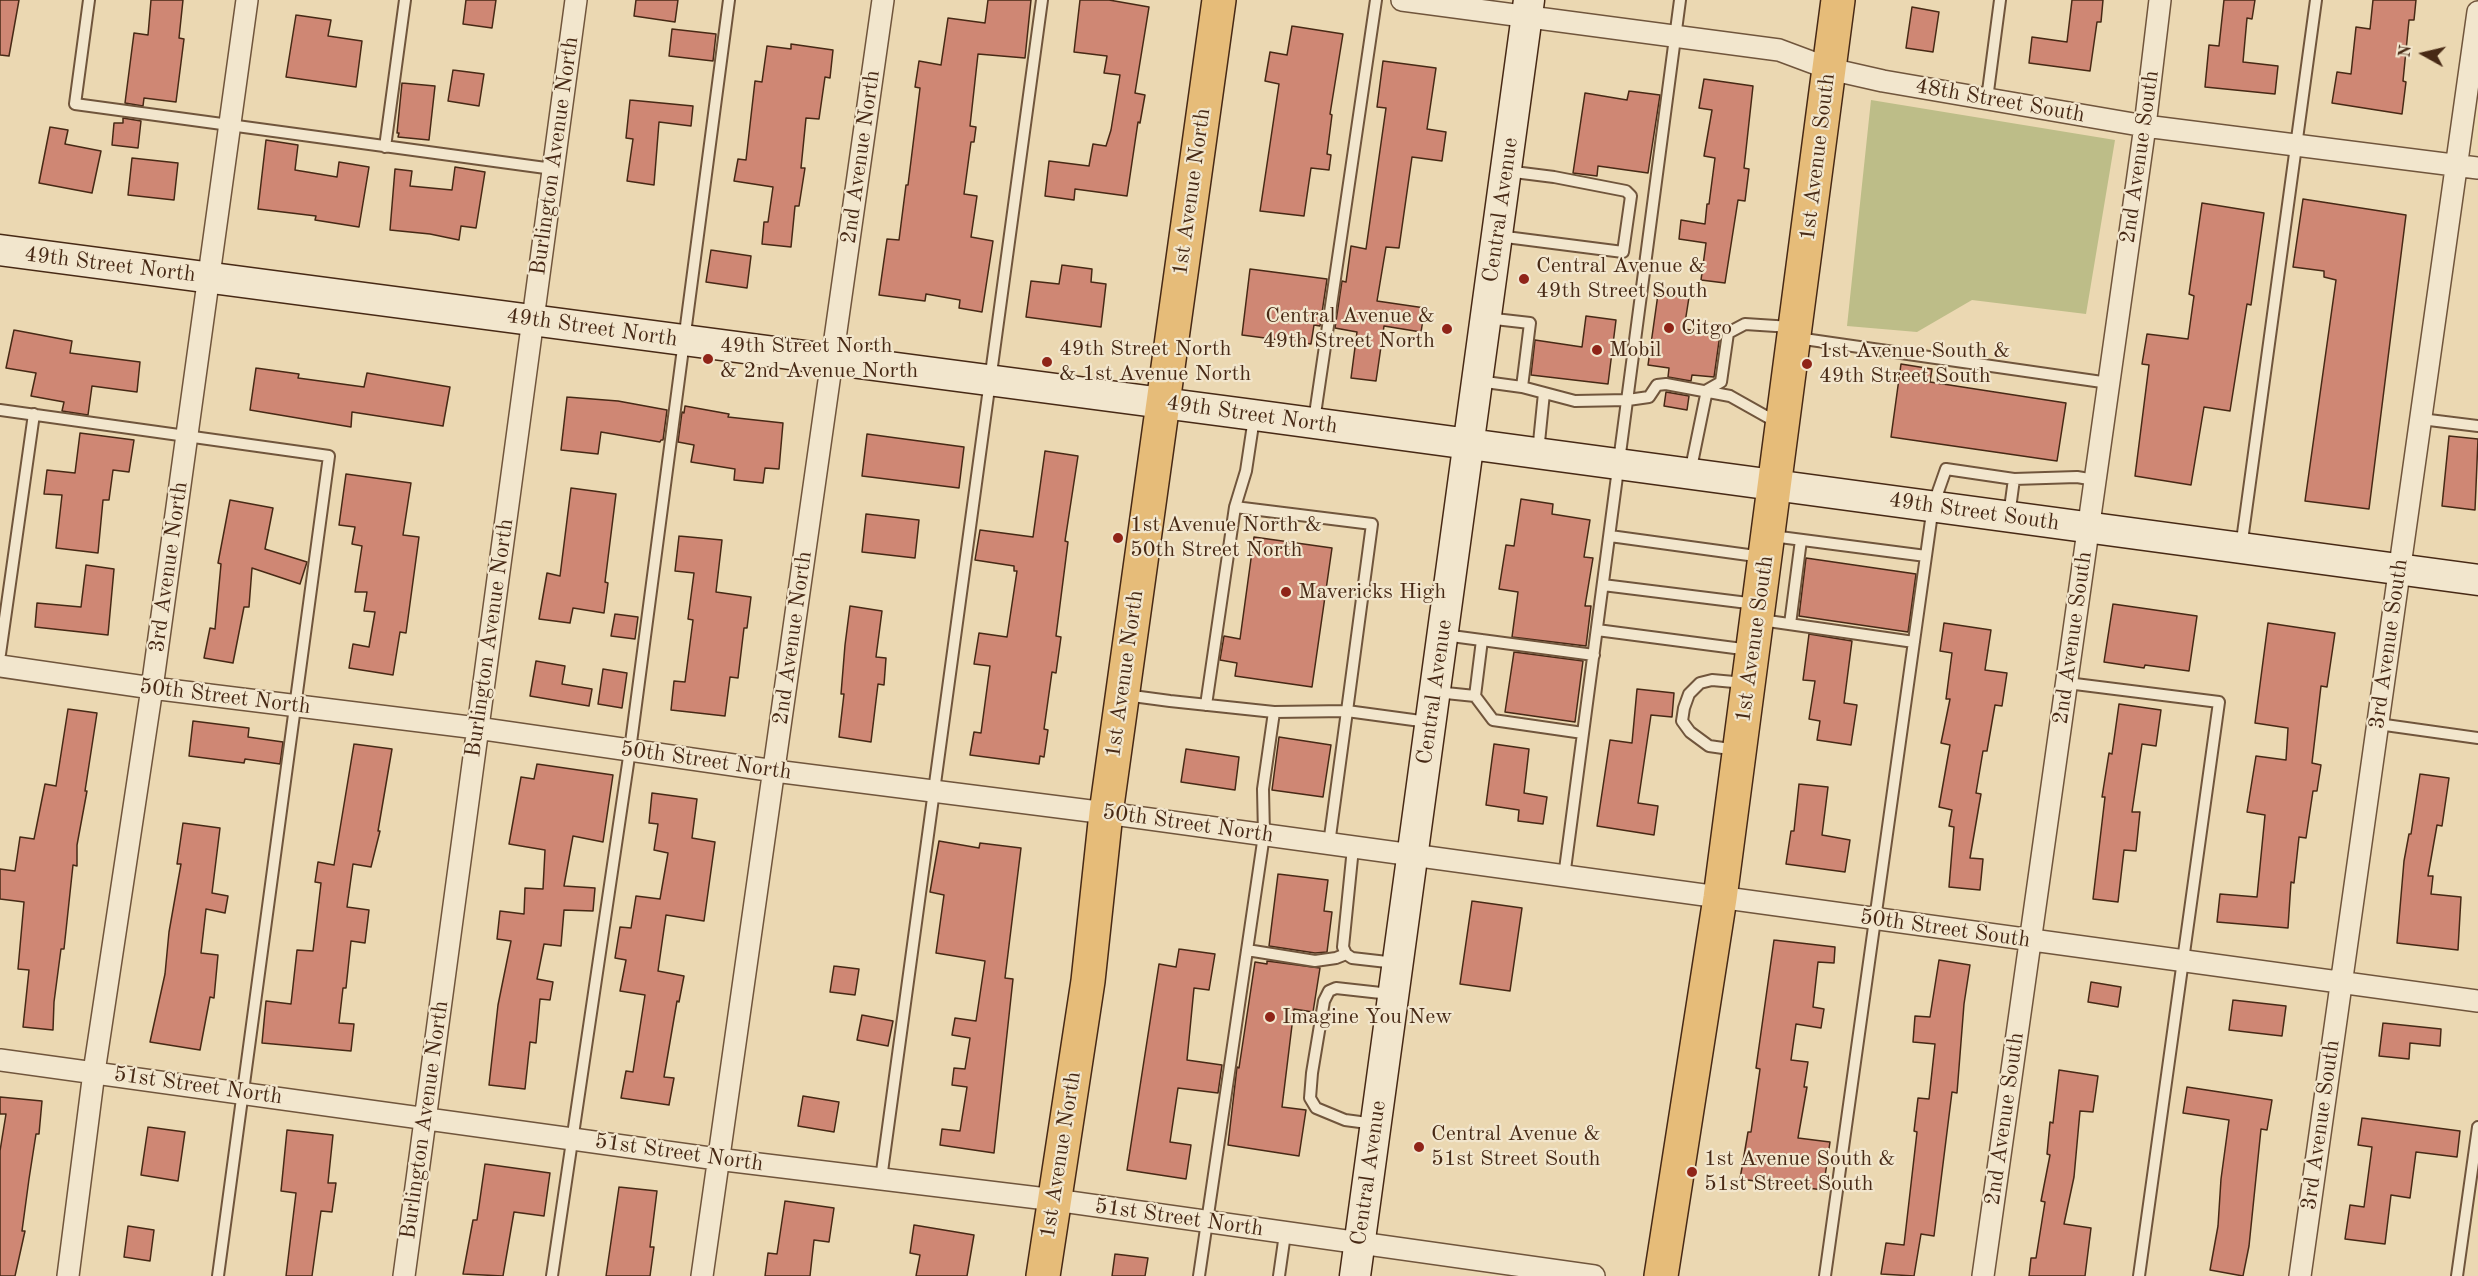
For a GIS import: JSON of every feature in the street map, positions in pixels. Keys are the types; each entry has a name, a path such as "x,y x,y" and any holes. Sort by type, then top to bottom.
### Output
{"main road":[{"name":"1st Avenue North","path":"1043,1276 1088,981 1106,813 1219,0"},
{"name":"1st Avenue South","path":"1661,1276 1720,898 1839,0"},
{"name":"Central Avenue","path":"1355,1276 1528,8"},
{"name":"49th Street North","path":"0,250 1469,443"},
{"name":"49th Street South","path":"1469,443 2478,580"}],"street":[{"name":"3rd Avenue North","path":"68,1276 94,1071 152,688 247,0"},
{"name":"Burlington Avenue North","path":"404,1276 576,0"},
{"name":"2nd Avenue North","path":"702,1276 883,0"},
{"name":"48th Street South","path":"1402,0 1528,8 1675,35 1779,50 1830,69 1882,81 2145,126 2478,168"},
{"name":"2nd Avenue South","path":"1983,1276 2145,126 2160,0"},
{"name":"3rd Avenue South","path":"2300,1276 2478,12"},
{"name":"50th Street North","path":"0,666 152,688 477,728 775,771 1106,813 1413,856"},
{"name":"50th Street South","path":"1413,856 2478,1001"},
{"name":"51st Street North","path":"0,1060 94,1071 717,1159 1055,1200 1359,1244 1511,1270 1594,1276"}],"lane":[{"path":"89,0 75,104 553,169"},
{"path":"385,147 405,0"},
{"path":"552,1276 630,750 729,0"},
{"path":"881,1179 1042,0"},
{"path":"1314,423 1376,0"},
{"path":"1564,877 1680,0"},
{"path":"1987,99 2000,0"},
{"path":"2241,548 2316,0"},
{"path":"1497,236 1623,252 1631,196 1626,191 1554,177 1506,171"},
{"path":"1486,318 1530,323 1522,387"},
{"path":"1690,473 1707,390 1721,382 1728,333 1745,324 2109,383"},
{"path":"1478,381 1522,387 1575,401 1628,400 1649,397 1658,385 1666,384 1707,390 1730,396 1783,426"},
{"path":"1538,453 1544,393"},
{"path":"0,410 329,456 297,706 218,1276"},
{"path":"0,654 34,414"},
{"path":"1206,705 1235,507 1246,471 1254,415"},
{"path":"2421,419 2478,426"},
{"path":"1824,1276 1933,506 1946,469 2014,479 2077,477 2095,480"},
{"path":"2009,517 2014,479"},
{"path":"1235,507 1372,524 1329,844"},
{"path":"1610,536 1767,547 1801,540 1926,556"},
{"path":"1790,624 1801,540"},
{"path":"1603,585 1757,625"},
{"path":"1597,630 1790,624 1914,642"},
{"path":"1443,635 1594,655"},
{"path":"1482,640 1475,696 1493,720 1583,733"},
{"path":"1740,751 1710,746 1690,732 1682,721 1689,694 1700,683 1712,680 1749,684"},
{"path":"2067,682 2218,702 2139,1276"},
{"path":"1436,692 1475,696"},
{"path":"1122,695 1274,712 1347,711 1431,723"},
{"path":"1199,1276 1264,835 1263,789 1274,712"},
{"path":"2378,723 2478,738"},
{"path":"1353,848 1342,947 1352,958 1398,963"},
{"path":"1247,950 1315,961 1346,954"},
{"path":"1376,1124 1345,1120 1316,1108 1310,1098 1312,1074 1324,1001 1329,991 1336,988 1394,994"},
{"path":"2457,1276 2478,1127"},
{"path":"1279,1276 1285,1234"}],"green space":[{"path":"1871,100 2115,140 2086,314 1972,300 1917,332 1847,326"}],"building":[{"path":"0,0 19,0 9,56 0,55"},
{"path":"151,0 183,0 179,38 184,39 176,102 144,98 143,106 125,103 134,33 148,35"},
{"path":"466,0 496,0 492,28 463,24"},
{"path":"636,0 678,0 675,22 634,16"},
{"path":"988,0 1031,0 1025,58 978,54 970,126 976,127 974,142 971,142 964,194 977,196 971,237 993,241 982,312 959,308 960,300 926,294 925,301 879,295 887,239 899,240 920,88 915,87 919,61 941,65 948,18 985,23"},
{"path":"1080,0 1109,0 1149,7 1135,93 1145,95 1140,123 1138,122 1127,196 1075,189 1074,200 1045,196 1049,161 1089,166 1093,144 1106,146 1111,130 1120,75 1104,73 1107,56 1074,52"},
{"path":"2072,0 2103,0 2101,22 2097,22 2090,71 2029,63 2032,37 2067,42"},
{"path":"2224,0 2255,0 2252,19 2247,18 2243,62 2278,66 2275,94 2205,87 2209,45 2219,46"},
{"path":"2373,0 2416,0 2414,20 2409,20 2402,114 2332,103 2337,72 2351,74 2356,27 2370,29"},
{"path":"1912,7 1939,12 1933,52 1906,48"},
{"path":"296,15 331,20 328,36 362,41 356,87 286,77"},
{"path":"1292,26 1343,34 1330,114 1332,115 1327,154 1331,155 1329,170 1311,168 1304,216 1260,211 1279,84 1265,81 1270,52 1287,55"},
{"path":"672,29 716,34 713,61 669,56"},
{"path":"791,44 833,50 830,78 825,77 819,119 806,118 801,168 805,168 799,206 795,206 791,247 762,244 764,222 768,222 773,187 734,181 738,159 746,160 755,81 762,82 767,46 791,49"},
{"path":"1383,61 1436,68 1427,129 1446,132 1442,161 1412,157 1399,248 1386,247 1377,301 1425,308 1421,332 1384,326 1376,381 1351,378 1357,332 1335,328 1342,281 1346,282 1351,246 1366,249 1386,108 1377,107"},
{"path":"453,70 484,74 479,106 448,101"},
{"path":"1704,79 1753,86 1744,168 1749,169 1745,201 1738,200 1725,283 1701,280 1706,243 1679,239 1681,220 1705,224 1707,204 1709,204 1715,158 1704,156 1712,110 1699,108"},
{"path":"402,83 435,86 429,140 398,137"},
{"path":"1629,91 1660,95 1648,173 1598,166 1597,176 1573,173 1585,93 1627,100"},
{"path":"630,100 693,106 691,126 659,122 654,185 627,181 633,139 626,138"},
{"path":"123,118 141,121 138,148 112,145 114,123 123,123"},
{"path":"50,127 68,130 65,144 101,151 92,193 39,183"},
{"path":"266,140 298,145 295,170 337,177 339,162 369,167 359,227 315,220 316,216 258,209"},
{"path":"132,158 178,163 174,200 128,195"},
{"path":"455,167 485,172 476,228 461,226 459,240 390,230 395,169 412,171 410,186 452,190"},
{"path":"2303,199 2406,215 2369,509 2305,501 2336,280 2324,277 2324,271 2293,267"},
{"path":"2202,203 2264,213 2251,305 2247,304 2230,411 2204,407 2191,485 2135,476 2149,365 2142,364 2147,334 2188,339 2194,296 2189,294"},
{"path":"711,250 751,256 747,288 706,282"},
{"path":"1062,265 1092,269 1091,282 1106,284 1101,327 1026,317 1031,281 1059,284"},
{"path":"1250,269 1327,279 1320,326 1314,325 1311,344 1242,335"},
{"path":"1659,287 1690,291 1684,329 1720,334 1714,377 1692,375 1691,381 1668,377 1669,368 1648,365"},
{"path":"1586,316 1616,320 1608,384 1531,375 1535,340 1582,347"},
{"path":"14,330 72,341 70,353 140,362 137,392 92,386 88,415 62,411 64,402 31,396 36,373 6,368"},
{"path":"1901,364 1932,369 1930,382 2066,403 2057,461 1891,437"},
{"path":"256,368 299,374 298,378 364,387 367,373 450,387 443,426 352,412 351,427 250,410"},
{"path":"1666,392 1689,396 1687,410 1664,406"},
{"path":"567,397 618,401 667,410 663,440 660,442 601,432 598,454 561,450"},
{"path":"685,406 729,414 728,417 783,423 779,469 765,468 763,483 734,480 735,469 691,462 694,445 678,442"},
{"path":"80,433 134,440 129,472 113,470 109,500 103,500 98,553 56,548 62,495 44,494 47,470 75,473"},
{"path":"867,434 964,447 959,488 862,476"},
{"path":"2449,436 2478,439 2475,510 2442,506"},
{"path":"1045,451 1078,456 1065,541 1068,542 1056,636 1061,637 1056,673 1052,672 1044,729 1048,730 1044,757 1040,756 1039,764 970,755 974,732 981,733 990,666 974,664 979,633 1007,637 1017,571 1014,571 1014,566 975,560 980,530 1033,537"},
{"path":"346,474 411,483 403,535 419,537 406,633 400,632 393,675 349,668 353,644 369,647 375,612 364,611 367,592 355,592 362,546 352,544 355,527 339,525"},
{"path":"571,488 616,494 605,582 608,583 604,613 573,608 570,623 539,619 547,573 560,576"},
{"path":"1521,499 1553,504 1552,514 1590,520 1584,557 1593,558 1585,606 1591,606 1586,646 1512,637 1518,592 1499,589 1506,545 1514,546"},
{"path":"230,500 273,508 265,549 307,562 300,584 252,568 249,607 244,607 233,663 204,658 210,628 215,629 221,564 218,563"},
{"path":"866,514 919,520 915,558 862,552"},
{"path":"679,536 722,540 716,592 751,597 747,628 744,628 738,678 730,677 725,716 671,710 674,681 685,682 693,620 688,619 694,573 675,571"},
{"name":"Mavericks High","path":"1254,537 1332,548 1312,687 1235,676 1237,663 1220,660 1224,636 1240,639"},
{"path":"1806,558 1916,574 1908,632 1799,616"},
{"path":"86,565 114,569 108,635 35,627 37,603 81,607"},
{"path":"2113,604 2197,616 2189,671 2104,662"},
{"path":"850,606 882,611 876,657 886,658 884,685 878,684 871,742 839,737"},
{"path":"615,614 638,617 635,639 611,636"},
{"path":"1944,623 1991,630 1985,670 2007,673 2002,706 1995,705 1987,751 1983,751 1976,793 1981,794 1970,858 1983,859 1980,890 1949,887 1954,827 1949,826 1952,810 1939,807 1950,745 1941,743 1950,699 1946,699 1952,653 1940,651"},
{"path":"2268,623 2335,633 2327,687 2321,686 2312,763 2321,765 2317,791 2313,791 2306,838 2299,837 2294,883 2291,882 2288,928 2217,922 2220,894 2257,897 2265,815 2247,812 2256,756 2286,760 2288,728 2255,723"},
{"path":"1809,634 1852,641 1844,703 1857,705 1851,745 1817,740 1820,721 1809,719 1815,681 1803,680"},
{"path":"1514,652 1583,661 1575,722 1505,712"},
{"path":"536,661 565,666 562,684 592,689 589,706 530,696"},
{"path":"603,669 627,673 622,708 598,704"},
{"path":"1637,689 1674,693 1672,717 1651,715 1638,803 1658,806 1654,835 1597,826 1610,740 1632,743"},
{"path":"2119,704 2161,710 2156,746 2142,744 2132,812 2140,812 2136,851 2124,850 2118,902 2093,899 2105,797 2102,797 2109,753 2112,754"},
{"path":"68,709 97,713 77,845 77,866 73,865 64,949 61,949 53,1030 23,1027 29,970 18,969 24,902 0,899 0,869 15,871 20,837 34,839 45,784 56,786"},
{"path":"193,721 249,728 248,737 283,742 280,764 245,759 244,763 189,756"},
{"path":"1279,737 1331,745 1323,797 1272,790"},
{"path":"354,744 392,749 378,831 380,831 371,867 353,864 347,907 369,910 365,943 351,941 346,988 343,988 339,1023 354,1024 351,1051 262,1043 266,1001 291,1004 297,950 313,951 321,883 315,882 318,862 334,865"},
{"path":"1494,744 1529,749 1524,793 1547,797 1543,824 1518,821 1519,810 1486,805"},
{"path":"1186,749 1239,757 1235,790 1181,782"},
{"path":"537,764 613,775 603,842 573,836 564,886 595,888 593,911 564,910 561,946 544,944 537,979 553,982 550,1000 540,999 536,1043 530,1042 525,1089 489,1085 498,1005 511,941 497,939 500,911 524,914 525,888 543,889 545,850 509,844 521,777 534,779"},
{"path":"2420,774 2449,778 2442,826 2437,825 2428,876 2433,876 2431,894 2461,897 2458,950 2397,943 2404,861 2409,834 2411,834"},
{"path":"1799,784 1828,787 1822,835 1850,840 1845,872 1786,864 1791,831 1794,831"},
{"path":"652,793 697,799 692,838 715,842 704,921 666,915 658,971 684,976 679,1002 677,1001 664,1077 674,1078 669,1105 621,1098 626,1071 633,1072 645,995 620,991 626,960 615,958 620,927 631,928 636,896 660,899 668,853 654,850 658,824 649,823"},
{"path":"183,823 220,828 212,893 228,896 225,913 206,909 201,953 218,955 214,998 210,997 200,1050 150,1042 165,974 169,932 181,864 177,864"},
{"path":"939,841 979,848 980,843 1021,848 1005,978 1013,979 994,1153 940,1145 942,1129 960,1131 967,1087 952,1085 954,1068 965,1069 970,1038 952,1035 955,1018 976,1021 985,961 936,953 944,895 930,892"},
{"path":"1278,874 1328,880 1324,911 1332,912 1327,952 1315,953 1269,946"},
{"path":"1472,901 1522,908 1510,991 1460,984"},
{"path":"1774,940 1835,947 1834,963 1818,962 1813,1007 1824,1009 1821,1028 1796,1024 1791,1060 1808,1062 1804,1087 1807,1087 1798,1138 1830,1142 1823,1190 1740,1179 1748,1132 1751,1132 1760,1069 1756,1068"},
{"path":"1179,949 1215,954 1209,990 1194,988 1187,1060 1222,1065 1218,1093 1178,1088 1170,1142 1191,1145 1186,1179 1127,1170 1159,964 1176,967"},
{"path":"1939,960 1970,965 1964,1004 1957,1093 1952,1092 1934,1236 1921,1234 1914,1276 1881,1274 1886,1243 1904,1245 1917,1132 1914,1131 1918,1098 1929,1099 1935,1044 1913,1042 1915,1016 1930,1017"},
{"path":"1267,961 1320,968 1313,1012 1294,1009 1282,1107 1306,1110 1299,1156 1228,1145 1237,1067 1239,1068 1255,962 1267,964"},
{"path":"834,966 859,969 855,995 830,992"},
{"path":"2091,982 2121,987 2118,1007 2088,1002"},
{"path":"2233,1000 2286,1006 2282,1036 2229,1030"},
{"path":"862,1015 893,1021 888,1046 857,1040"},
{"path":"2383,1023 2441,1029 2440,1046 2410,1043 2409,1059 2379,1056"},
{"path":"2059,1070 2098,1076 2093,1112 2080,1111 2074,1177 2064,1224 2091,1228 2085,1276 2029,1276 2031,1258 2036,1258 2045,1202 2041,1201 2050,1155 2047,1154 2050,1122 2053,1123"},
{"path":"2187,1087 2272,1100 2267,1130 2261,1129 2249,1246 2243,1276 2210,1270 2218,1226 2221,1179 2229,1120 2183,1113"},
{"path":"803,1096 839,1102 834,1132 798,1126"},
{"path":"0,1097 42,1101 39,1134 36,1134 22,1231 25,1231 15,1276 0,1276 0,1151 6,1114 0,1114"},
{"path":"2362,1118 2460,1131 2457,1157 2416,1152 2410,1198 2391,1195 2385,1244 2345,1239 2350,1205 2364,1207 2372,1147 2358,1145"},
{"path":"148,1127 185,1132 178,1181 141,1175"},
{"path":"287,1130 333,1135 328,1183 336,1183 332,1212 321,1211 312,1276 286,1276 296,1193 281,1191"},
{"path":"485,1164 550,1173 544,1216 514,1212 503,1276 463,1274 473,1220 477,1220"},
{"path":"619,1187 657,1191 650,1247 654,1247 650,1276 606,1276"},
{"path":"785,1201 834,1208 829,1242 814,1240 810,1276 765,1276 768,1253 777,1254"},
{"path":"914,1225 974,1235 967,1276 916,1276 920,1255 910,1253"},
{"path":"128,1226 154,1230 150,1261 124,1257"},
{"path":"1115,1254 1148,1258 1145,1276 1112,1276"}],"place":[{"name":"Central Avenue & 49th Street South","path":"1524,279"},
{"name":"Citgo","path":"1669,328"},
{"name":"Central Avenue & 49th Street North","path":"1447,329"},
{"name":"Mobil","path":"1597,350"},
{"name":"49th Street North & 2nd Avenue North","path":"708,359"},
{"name":"49th Street North & 1st Avenue North","path":"1047,362"},
{"name":"1st Avenue South & 49th Street South","path":"1807,364"},
{"name":"1st Avenue North & 50th Street North","path":"1118,538"},
{"name":"Mavericks High","path":"1286,592"},
{"name":"Imagine You New","path":"1270,1017"},
{"name":"Central Avenue & 51st Street South","path":"1419,1147"},
{"name":"1st Avenue South & 51st Street South","path":"1692,1172"}]}
